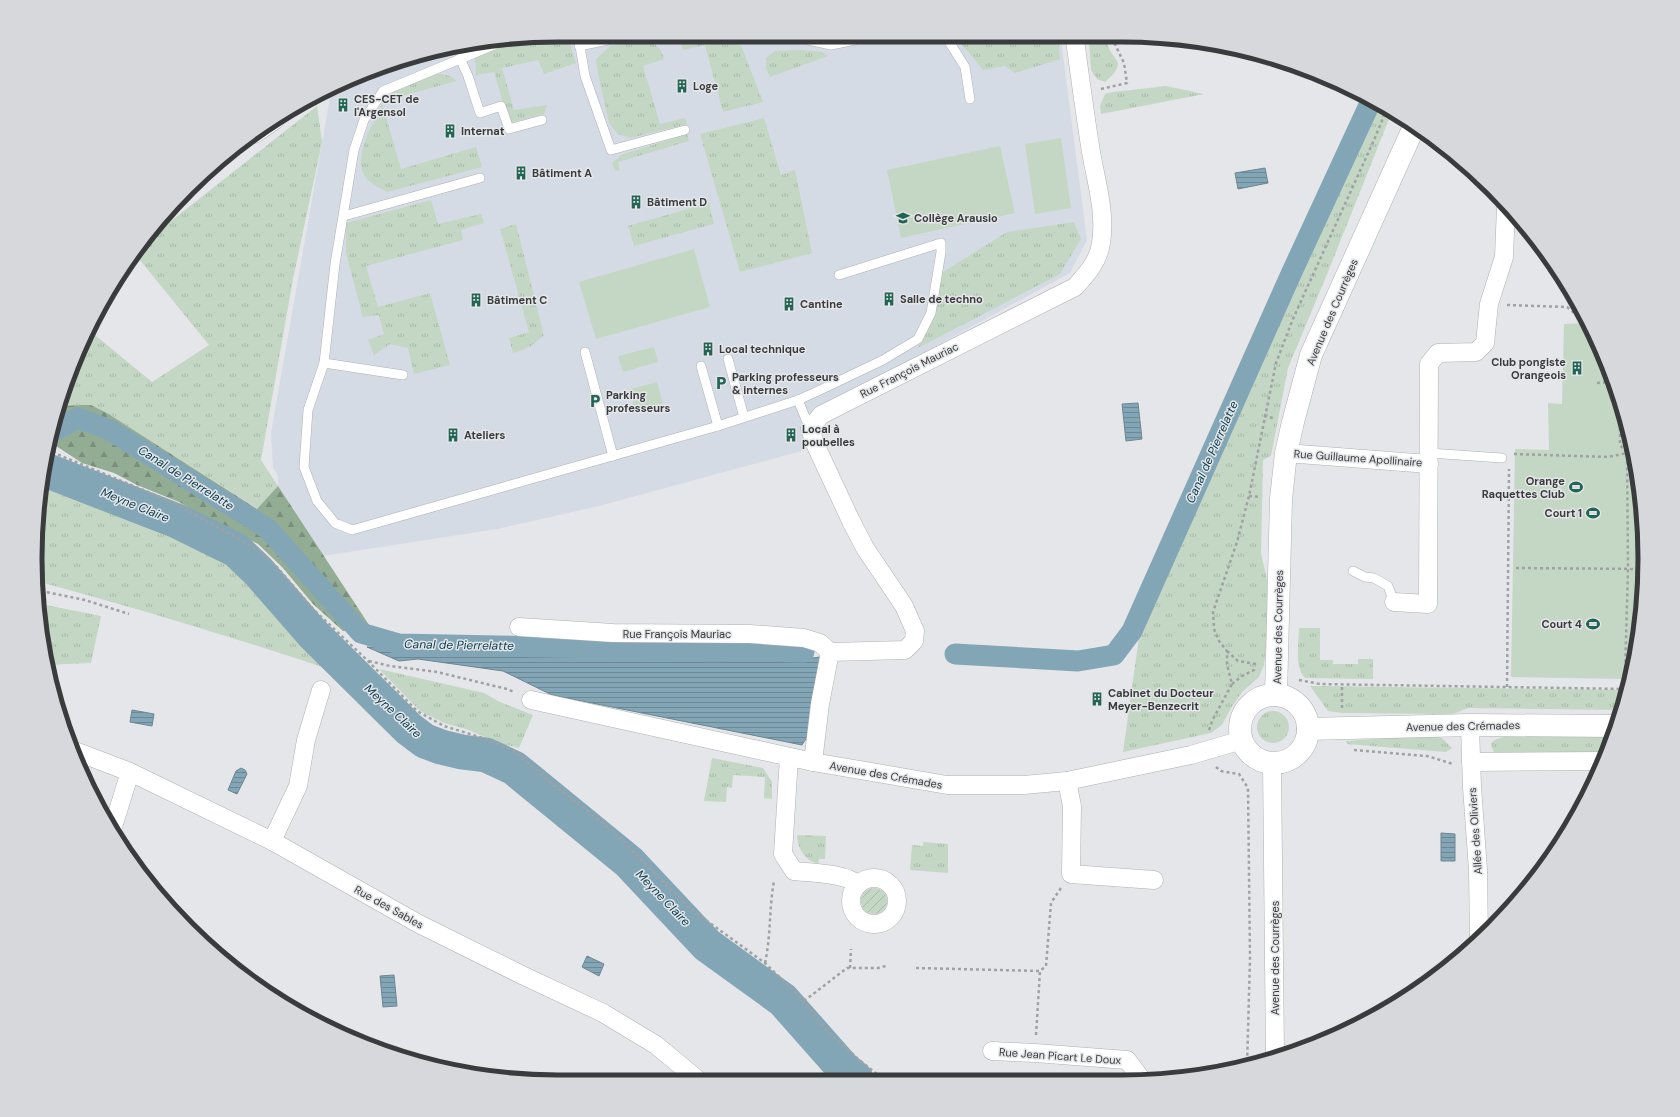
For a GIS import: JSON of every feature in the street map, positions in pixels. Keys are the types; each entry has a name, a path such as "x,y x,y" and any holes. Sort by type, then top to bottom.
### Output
{"street":[{"name":"Rue François Mauriac","path":"810,429 822,415 1075,287 1087,275 1096,260 1101,244 1103,225 1075,42"},
{"name":"Avenue des Courrèges","path":"1276,695 1281,499 1286,453 1311,355 1412,132"},
{"name":"Rue Guillaume Apollinaire","path":"1394,602 1428,604 1429,364 1438,353 1476,352 1485,343 1489,304 1504,257 1506,213"},
{"path":"810,429 816,446 865,548 904,606 915,631 914,641 906,650 830,652 820,704 813,762"},
{"name":"Rue Guillaume Apollinaire","path":"1286,453 1429,458"},
{"name":"Rue François Mauriac","path":"519,627 614,633 750,634 804,638 820,643 830,652"},
{"path":"272,840 298,786 306,740 321,690"},
{"path":"1276,695 1286,698 1299,706 1307,719 1308,729 1307,740 1302,750 1294,757 1283,762 1272,763 1263,761 1254,756 1247,749 1242,740 1240,729 1242,718 1247,709 1255,701 1265,696 1276,695"},
{"name":"Avenue des Crémades","path":"531,700 813,762 947,786 1024,785 1067,781 1191,755 1242,740"},
{"name":"Avenue des Crémades","path":"1308,729 1470,725 1611,726"},
{"name":"Allée des Oliviers","path":"1470,725 1478,870 1479,931"},
{"name":"Rue des Sables","path":"80,753 130,772 272,840 406,917 524,976 603,1013 656,1045 693,1075"},
{"path":"789,757 783,854 794,871 853,880 858,885"},
{"path":"1471,762 1597,761"},
{"name":"Avenue des Courrèges","path":"1272,763 1275,1052"},
{"path":"114,822 130,772"},
{"path":"1067,781 1072,806 1071,874 1154,880"},
{"name":"Rue Jean Picart Le Doux","path":"992,1051 1127,1060 1138,1075"}],"lane":[{"path":"817,42 831,45 845,42"},
{"path":"949,42 965,68 970,99"},
{"path":"579,43 585,76 611,150 685,130"},
{"path":"490,46 383,91 364,120 354,150 335,264 324,363 308,410 304,467 317,500 335,523 352,530 718,426 798,400 883,360 918,339 931,313 941,252 941,243 839,275"},
{"path":"460,58 468,76 480,112 501,106 509,129 542,120"},
{"path":"344,216 480,178"},
{"path":"585,352 613,456"},
{"path":"728,359 744,417"},
{"path":"324,363 403,375"},
{"path":"702,366 718,426"},
{"path":"798,400 810,429"},
{"path":"1429,458 1502,458"},
{"path":"1353,571 1365,577 1374,578 1388,586 1394,602"}],"path":[{"path":"1082,93 1127,83 1124,63 1114,42"},
{"path":"1489,304 1566,307 1576,313"},
{"path":"1597,383 1607,382"},
{"path":"1620,425 1620,445 1627,453"},
{"path":"54,452 177,504 259,551 276,566 314,610 368,661 417,712 444,726 486,739 514,751 549,781 609,828 692,910 765,963 804,1001 827,1030 878,1075"},
{"path":"1507,687 1508,467 1502,458 1510,454 1608,457 1627,453"},
{"path":"1625,671 1628,569 1627,454"},
{"path":"1516,568 1638,569"},
{"path":"43,592 85,600 129,614"},
{"path":"1226,651 1238,661 1258,666 1232,684"},
{"path":"368,661 390,666 437,672 507,689 531,700"},
{"path":"1299,680 1320,684 1621,689"},
{"path":"1349,750 1427,756 1452,764 1471,762"},
{"path":"1212,765 1221,771 1239,774 1248,788 1250,959 1247,1059"},
{"path":"916,968 1040,971 1046,966 1051,903 1071,874"},
{"path":"765,963 769,947 774,881"},
{"path":"850,968 851,950"},
{"path":"804,1001 847,968 878,968 886,966"},
{"path":"1035,1053 1040,971"}],"shaded area":[{"path":"1061,42 1087,240 1070,273 822,408 809,449 599,506 497,529 323,556 278,486 278,476 273,468 271,433 330,97 396,68 458,52 491,46 525,43"}],"green space":[{"path":"570,42 576,63 544,74 538,60 502,68 514,110 547,105 544,114 509,123 494,72 476,75 475,57 505,45"},
{"path":"629,42 652,42 661,50 664,59 643,66 660,124 685,118 687,124 630,138 618,134 609,123 596,59 610,46"},
{"path":"740,42 763,102 723,112 705,45 683,50 681,43"},
{"path":"960,42 1058,42 1060,59 1015,73 1005,66 983,70"},
{"path":"1089,42 1108,42 1111,53 1117,61 1117,69 1105,82 1097,79 1091,70"},
{"path":"802,50 822,52 828,56 770,77 766,69 766,58 775,51"},
{"path":"436,74 447,75 457,81 391,99 391,93"},
{"path":"1166,86 1204,94 1101,114 1100,106 1105,94"},
{"path":"382,103 401,169 476,147 482,167 387,192 371,183 366,178 362,170 362,151 369,130"},
{"path":"317,106 322,142 293,279 261,460 278,486 258,509 107,413 91,405 65,406 81,361 93,334 152,382 209,345 139,258 160,230"},
{"path":"1372,107 1390,117 1288,368 1271,456 1263,460 1261,553 1267,580 1267,637 1264,665 1259,677 1242,692 1222,725 1211,733 1123,752 1140,630 1309,243"},
{"path":"764,118 781,175 795,170 812,253 740,272 700,134"},
{"path":"687,134 689,141 618,162 620,170 615,171 612,163 621,155"},
{"path":"1061,138 1071,208 1035,214 1025,144"},
{"path":"1000,146 1015,213 901,238 887,170"},
{"path":"431,200 438,224 481,214 484,223 461,230 463,240 366,266 378,307 430,293 450,365 414,374 408,348 390,344 374,355 368,340 384,334 379,315 362,317 346,253 346,223"},
{"path":"709,203 714,224 634,246 628,226"},
{"path":"1074,222 1081,239 1060,274 918,348 928,329 943,272 1007,232"},
{"path":"516,224 544,335 530,347 513,353 509,338 529,332 500,229"},
{"path":"694,249 710,307 596,339 579,282"},
{"name":"Orange Raquettes Club","path":"1581,323 1599,361 1611,392 1620,425 1634,491 1638,558 1637,592 1634,626 1623,679 1511,677 1515,449 1549,450 1548,403 1562,404 1564,324"},
{"path":"654,347 658,362 623,372 618,356"},
{"path":"657,382 663,404 635,410 630,389"},
{"path":"91,405 107,413 257,509 278,486 375,634 356,630 343,631 313,604 282,567 258,544 224,528 179,502 137,485 114,473 82,463 55,445 65,406"},
{"path":"48,478 143,516 206,545 243,570 341,673 191,625 43,583 43,525"},
{"path":"44,605 101,616 91,663 53,665 46,626"},
{"path":"1299,628 1320,628 1320,660 1333,660 1333,664 1358,664 1358,659 1373,659 1373,679 1305,678 1299,667 1298,661"},
{"path":"379,669 484,693 500,702 533,715 519,748 495,742 469,730 444,723 420,711"},
{"path":"1310,686 1621,690 1615,710 1468,708 1453,714 1342,713 1328,711"},
{"path":"1270,711 1276,711 1286,718 1289,727 1288,733 1282,740 1276,743 1270,743 1260,736 1257,730 1257,724 1264,714"},
{"path":"1430,735 1442,738 1452,748 1446,752 1347,744 1346,741"},
{"path":"1505,736 1606,737 1601,752 1494,752 1491,743"},
{"path":"712,758 763,768 772,782 772,799 764,798 765,777 733,775 732,788 727,787 726,802 704,801"},
{"path":"797,835 826,836 825,859 819,859 818,864 805,857 800,849"},
{"path":"923,842 948,844 948,873 910,870 912,845 923,846"},
{"path":"874,888 884,891 887,901 884,911 874,914 864,911 861,901 864,891"}],"water":[{"path":"1265,168 1268,183 1238,189 1235,173"},
{"path":"1138,403 1142,439 1126,441 1122,404"},
{"path":"367,647 542,651 615,658 791,661 820,657 809,734 802,745 552,695 503,671 418,659 399,661"},
{"path":"132,710 154,714 152,726 130,722"},
{"path":"241,768 245,770 247,774 237,794 228,790 236,771"},
{"path":"1441,833 1455,834 1455,861 1441,861"},
{"path":"587,956 604,964 599,976 582,967"},
{"path":"394,975 397,1006 383,1007 380,976"}],"waterway":[{"name":"Canal de Pierrelatte","path":"955,654 1078,661 1114,655 1132,631 1291,274 1369,105"},
{"name":"Canal de Pierrelatte","path":"59,428 78,418 110,430 268,529 361,633 399,644 804,652"},
{"name":"Meyne Claire","path":"50,472 177,521 236,550 258,571 313,634 409,729 425,741 441,747 462,752 486,755 514,768 629,862 707,945 783,1000 844,1069 851,1075"}],"place":[{"name":"Loge","path":"682,86"},
{"name":"CES-CET de l'Argensol","path":"343,105"},
{"name":"Internat","path":"450,131"},
{"name":"Bâtiment A","path":"521,173"},
{"name":"Bâtiment D","path":"636,202"},
{"name":"Collège Arausio","path":"903,218"},
{"name":"Salle de techno","path":"889,299"},
{"name":"Bâtiment C","path":"476,300"},
{"name":"Cantine","path":"789,304"},
{"name":"Local technique","path":"708,349"},
{"name":"Club pongiste Orangeois","path":"1577,368"},
{"name":"Parking professeurs & internes","path":"721,383"},
{"name":"Parking professeurs","path":"595,401"},
{"name":"Ateliers","path":"453,435"},
{"name":"Local à poubelles","path":"791,435"},
{"name":"Orange Raquettes Club","path":"1576,487"},
{"name":"Court 1","path":"1593,513"},
{"name":"Court 4","path":"1593,624"},
{"name":"Cabinet du Docteur Meyer-Benzecrit","path":"1097,699"}]}
